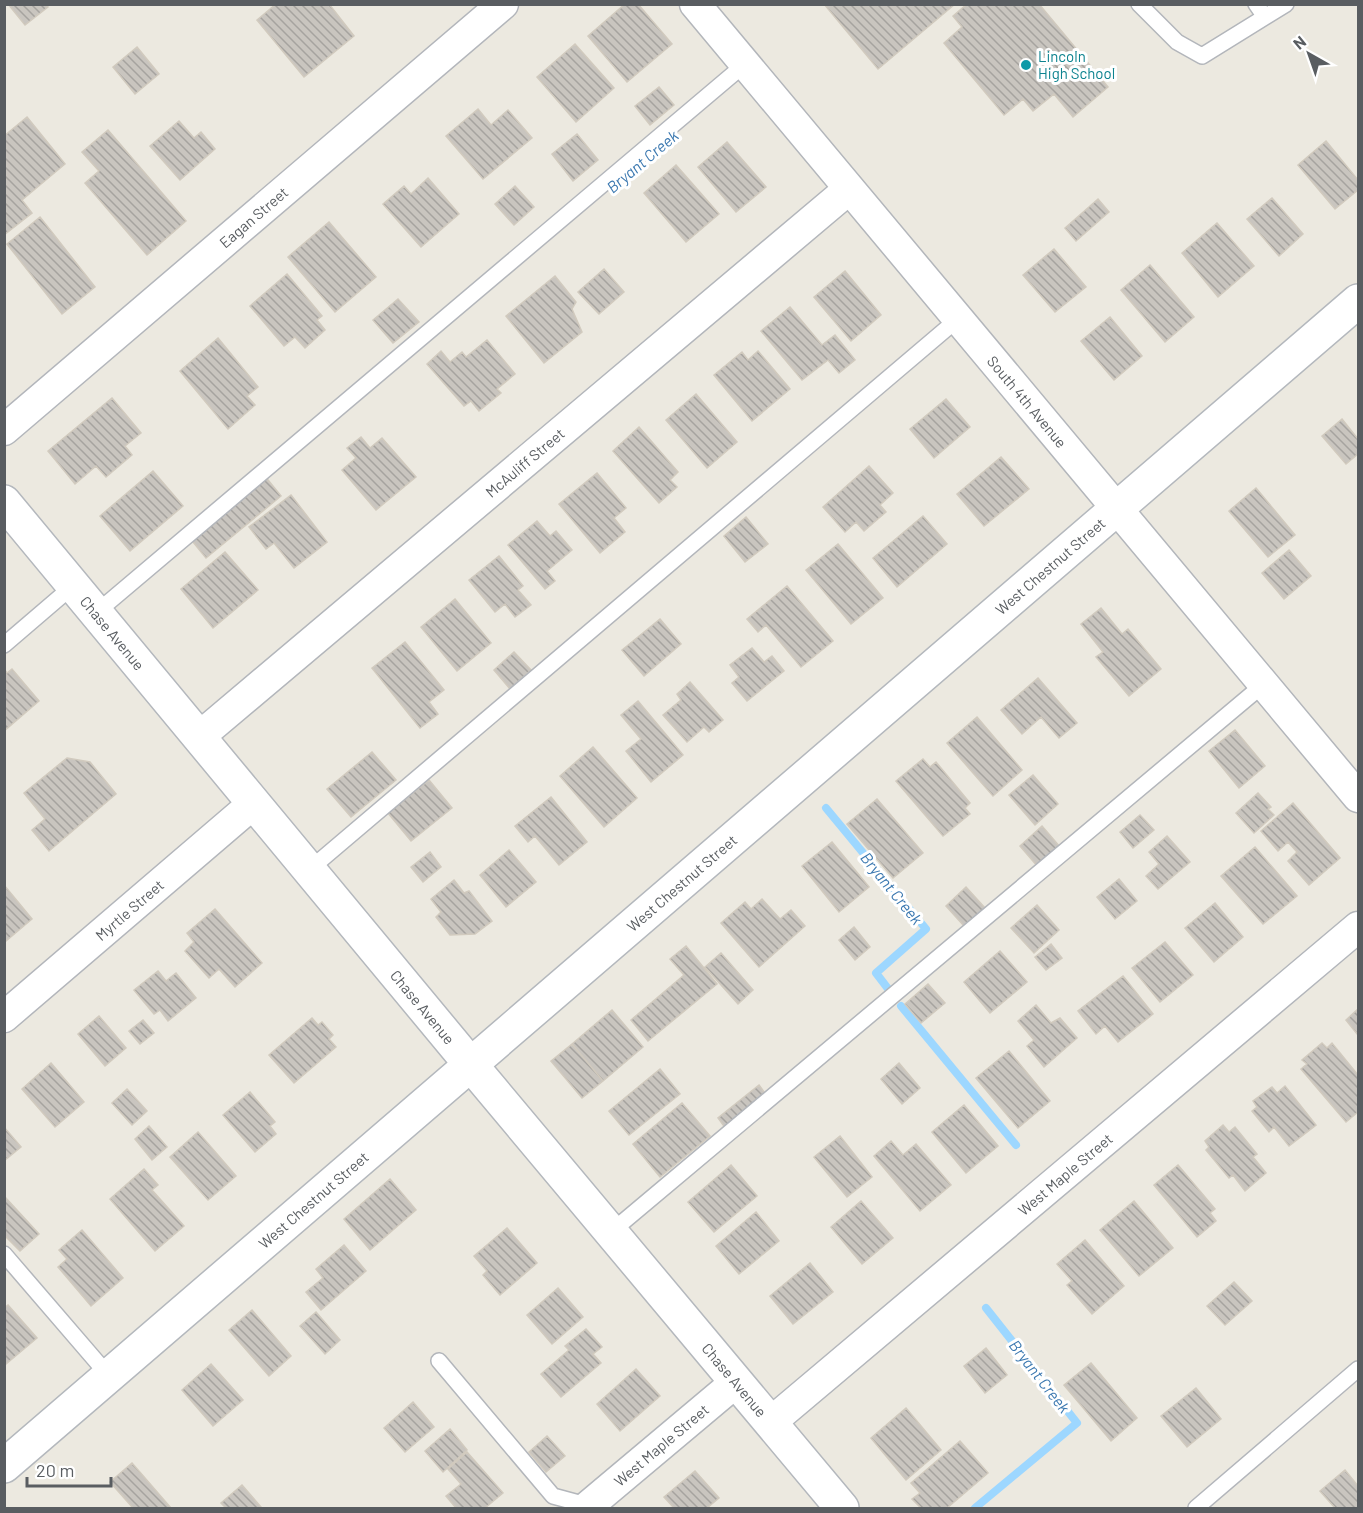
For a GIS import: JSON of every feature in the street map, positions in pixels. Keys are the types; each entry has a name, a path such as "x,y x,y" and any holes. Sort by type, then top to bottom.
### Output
{"main road":[{"name":"West Chestnut Street","path":"4,1466 1359,301"},
{"name":"Chase Avenue","path":"4,502 842,1509"}],"street":[{"name":"Eagan Street","path":"4,430 503,4"},
{"name":"South 4th Avenue","path":"695,4 1359,797"},
{"name":"McAuliff Street","path":"199,737 849,189"},
{"name":"Myrtle Street","path":"4,1017 254,803"},
{"name":"West Maple Street","path":"770,1423 1359,927"},
{"name":"West Maple Street","path":"589,1508 736,1382"}],"lane":[{"path":"1139,4 1177,42 1202,56 1261,11 1286,4"},
{"path":"96,612 745,64"},
{"path":"309,870 959,318"},
{"path":"4,645 74,585"},
{"path":"611,1232 1264,684"},
{"path":"4,1254 109,1376"},
{"path":"439,1361 553,1496 589,1508"},
{"path":"1196,1509 1359,1369"}],"building":[{"path":"8,4 45,4 48,7 25,25"},
{"path":"276,4 329,4 354,36 304,77 257,20"},
{"path":"625,4 638,4 672,44 627,82 588,36"},
{"path":"824,4 955,4 878,69"},
{"name":"Lincoln High School","path":"967,4 1039,4 1108,87 1073,117 1054,94 1033,111 1023,99 1004,115 944,43 962,27 953,16"},
{"path":"575,44 614,88 576,122 537,77"},
{"path":"137,47 159,74 135,94 113,67"},
{"path":"659,87 674,105 650,125 635,106"},
{"path":"478,109 491,125 508,110 532,138 483,179 446,136"},
{"path":"27,117 65,164 22,200 32,213 4,235 4,136"},
{"path":"179,121 194,138 201,132 215,149 180,180 150,146"},
{"path":"108,130 186,221 147,255 85,183 99,171 82,152"},
{"path":"577,134 598,160 573,181 552,154"},
{"path":"1326,141 1358,180 1358,190 1335,209 1298,165"},
{"path":"727,142 766,187 736,212 698,167"},
{"path":"676,165 719,214 686,242 644,193"},
{"path":"428,178 459,214 421,247 383,204 404,186 411,194"},
{"path":"515,186 534,207 514,225 495,204"},
{"path":"1272,198 1303,234 1279,256 1247,219"},
{"path":"1098,199 1109,212 1076,241 1065,228"},
{"path":"40,217 95,287 62,314 7,244"},
{"path":"329,222 376,277 335,312 288,257"},
{"path":"1217,223 1254,266 1218,297 1182,253"},
{"path":"1054,249 1086,287 1055,312 1023,275"},
{"path":"1150,265 1194,317 1165,342 1121,290"},
{"path":"604,269 624,292 599,314 578,292"},
{"path":"845,271 881,315 851,341 814,297"},
{"path":"287,274 322,316 317,320 325,330 305,348 295,337 284,346 250,306"},
{"path":"555,276 576,302 572,309 582,332 544,363 506,316"},
{"path":"398,299 419,322 393,343 373,320"},
{"path":"790,307 822,345 835,335 855,360 839,373 828,360 802,380 761,331"},
{"path":"1110,317 1142,356 1114,380 1081,341"},
{"path":"218,338 258,387 247,396 255,405 228,429 180,371"},
{"path":"487,340 515,374 497,389 501,393 479,411 471,401 464,406 427,364 441,351 450,362 462,352 466,357"},
{"path":"758,351 790,389 752,421 714,375 742,352 748,360"},
{"path":"696,394 737,442 707,468 666,420"},
{"path":"112,398 141,433 125,446 132,455 106,477 96,466 75,484 48,451"},
{"path":"946,399 970,427 934,458 910,429"},
{"path":"1342,419 1358,439 1358,454 1346,464 1322,436"},
{"path":"639,427 678,472 670,480 677,487 659,503 613,451"},
{"path":"361,437 370,448 382,438 416,477 376,510 342,470 356,458 347,448"},
{"path":"1001,457 1029,489 984,526 957,494"},
{"path":"869,466 893,493 880,505 886,512 864,531 856,522 845,532 823,507"},
{"path":"153,471 183,506 130,551 100,516"},
{"path":"597,473 626,508 614,518 625,532 600,553 559,504"},
{"path":"264,475 281,496 206,558 189,537"},
{"path":"1256,488 1295,535 1268,557 1229,511"},
{"path":"291,495 327,542 294,568 274,543 266,549 249,527"},
{"path":"923,516 947,544 897,587 873,558"},
{"path":"746,517 768,544 745,562 724,536"},
{"path":"537,521 550,536 556,531 572,550 547,571 555,581 545,589 508,545"},
{"path":"838,544 883,598 851,624 806,570"},
{"path":"1289,550 1311,576 1284,599 1262,573"},
{"path":"225,552 258,590 213,628 181,589"},
{"path":"499,556 523,586 518,590 531,605 515,617 505,604 495,612 469,580"},
{"path":"787,586 833,641 801,667 766,625 758,632 747,619"},
{"path":"455,599 491,643 457,671 421,627"},
{"path":"1101,608 1122,634 1128,629 1161,669 1129,696 1096,657 1103,652 1081,624"},
{"path":"660,619 681,644 644,676 622,650"},
{"path":"405,642 444,690 429,702 438,714 420,728 372,668"},
{"path":"752,648 764,662 772,656 784,671 747,701 732,683 739,677 730,665"},
{"path":"514,652 531,670 510,689 494,670"},
{"path":"4,669 7,673 12,669 39,701 4,731"},
{"path":"1038,678 1077,723 1059,738 1041,717 1022,734 1001,710"},
{"path":"690,682 723,720 709,732 704,727 687,742 663,715 681,700 677,694"},
{"path":"638,701 683,755 651,782 626,751 641,739 621,715"},
{"path":"977,717 1022,770 993,796 947,743"},
{"path":"1235,730 1265,766 1239,788 1209,751"},
{"path":"593,747 637,798 604,827 560,776"},
{"path":"372,752 396,780 351,817 327,789"},
{"path":"67,758 90,762 116,794 49,851 32,830 45,819 24,793"},
{"path":"923,759 930,767 936,762 970,803 965,808 970,814 943,836 896,781"},
{"path":"1033,775 1058,804 1035,825 1009,795"},
{"path":"429,780 452,808 411,841 388,813"},
{"path":"1258,793 1271,807 1268,809 1274,815 1254,833 1236,813"},
{"path":"551,797 587,842 559,865 535,836 528,842 515,826"},
{"path":"877,799 923,853 893,878 847,824"},
{"path":"1293,803 1340,858 1309,885 1288,861 1297,852 1288,842 1278,851 1261,831"},
{"path":"1140,815 1154,830 1133,848 1120,832"},
{"path":"1042,826 1060,847 1038,867 1020,846"},
{"path":"1167,836 1190,862 1158,889 1146,876 1159,864 1149,852"},
{"path":"832,842 869,887 839,912 802,866"},
{"path":"1255,847 1297,896 1263,924 1221,876"},
{"path":"509,850 536,882 506,907 480,875"},
{"path":"430,852 441,867 423,882 411,867"},
{"path":"1119,879 1137,901 1115,919 1097,897"},
{"path":"454,880 464,893 469,891 492,921 475,934 450,935 436,917 441,912 431,899"},
{"path":"4,885 32,919 6,941 4,939"},
{"path":"966,887 985,908 964,926 946,906"},
{"path":"762,899 780,919 791,910 805,926 759,967 721,923 745,902 751,909"},
{"path":"1215,903 1243,937 1214,962 1185,928"},
{"path":"1037,905 1059,930 1034,953 1011,928"},
{"path":"215,909 262,963 235,987 219,969 209,978 185,951 194,942 187,933"},
{"path":"854,927 870,947 855,960 839,940"},
{"path":"1165,942 1193,975 1160,1002 1132,968"},
{"path":"1051,944 1062,958 1046,970 1035,957"},
{"path":"686,946 717,984 648,1041 631,1020 684,975 670,959"},
{"path":"1000,951 1027,982 990,1013 964,982"},
{"path":"721,953 753,990 738,1004 705,967"},
{"path":"158,971 166,981 176,973 196,998 168,1021 160,1010 154,1014 134,990"},
{"path":"1123,976 1153,1014 1118,1042 1105,1026 1096,1034 1078,1011"},
{"path":"928,984 945,1003 921,1023 905,1004"},
{"path":"1036,1005 1051,1023 1060,1018 1077,1038 1044,1067 1027,1046 1034,1040 1018,1021"},
{"path":"1358,1009 1358,1035 1346,1020"},
{"path":"612,1010 643,1047 603,1081 572,1044"},
{"path":"99,1016 126,1048 105,1066 78,1034"},
{"path":"312,1018 318,1025 322,1022 333,1035 329,1039 336,1047 294,1083 269,1055"},
{"path":"143,1020 154,1033 140,1044 129,1031"},
{"path":"1322,1043 1327,1048 1332,1043 1358,1075 1358,1112 1346,1122 1301,1069 1307,1064 1302,1060"},
{"path":"572,1044 603,1081 582,1098 551,1061"},
{"path":"1009,1051 1050,1101 1018,1128 976,1078"},
{"path":"51,1063 84,1102 55,1127 22,1089"},
{"path":"899,1063 920,1088 902,1104 881,1079"},
{"path":"660,1069 680,1094 629,1135 609,1111"},
{"path":"759,1085 767,1096 726,1129 718,1118"},
{"path":"1285,1086 1316,1125 1289,1146 1274,1127 1269,1132 1252,1111 1257,1107 1253,1101 1272,1087 1277,1093"},
{"path":"127,1089 147,1111 132,1125 112,1103"},
{"path":"250,1092 275,1122 270,1126 276,1134 255,1152 223,1115"},
{"path":"682,1103 710,1136 660,1177 633,1144"},
{"path":"964,1105 998,1146 966,1173 932,1132"},
{"path":"1223,1125 1229,1132 1235,1127 1257,1154 1253,1157 1266,1173 1245,1191 1233,1175 1229,1178 1206,1150 1209,1147 1205,1141"},
{"path":"149,1126 167,1147 152,1160 135,1139"},
{"path":"4,1127 21,1147 4,1161"},
{"path":"198,1132 236,1176 208,1200 170,1157"},
{"path":"840,1136 872,1177 847,1197 814,1157"},
{"path":"891,1141 903,1155 916,1144 951,1185 920,1211 874,1156"},
{"path":"731,1165 757,1196 714,1232 688,1202"},
{"path":"1178,1165 1215,1209 1210,1213 1216,1221 1197,1237 1154,1185"},
{"path":"144,1169 158,1185 152,1190 184,1226 155,1251 110,1199"},
{"path":"390,1179 416,1210 370,1250 344,1219"},
{"path":"5,1197 39,1234 20,1251 4,1235"},
{"path":"861,1201 893,1238 862,1264 831,1227"},
{"path":"1134,1201 1173,1248 1139,1276 1100,1230"},
{"path":"756,1212 779,1241 739,1274 716,1246"},
{"path":"507,1228 537,1263 500,1295 483,1275 487,1271 474,1256"},
{"path":"82,1230 123,1278 91,1306 58,1267 67,1259 59,1250"},
{"path":"1085,1240 1124,1286 1092,1314 1067,1285 1072,1281 1057,1264"},
{"path":"344,1245 366,1271 321,1310 306,1292 323,1278 316,1269"},
{"path":"810,1263 833,1292 793,1324 770,1296"},
{"path":"1234,1282 1252,1301 1225,1325 1207,1306"},
{"path":"558,1288 583,1317 552,1344 527,1315"},
{"path":"8,1305 37,1338 6,1364 4,1362 4,1308"},
{"path":"252,1310 291,1356 269,1376 229,1330"},
{"path":"316,1312 340,1340 325,1354 300,1326"},
{"path":"586,1329 602,1347 593,1354 601,1363 561,1397 541,1374 569,1350 565,1346"},
{"path":"986,1348 1007,1375 985,1393 964,1366"},
{"path":"1091,1363 1137,1418 1111,1441 1064,1385"},
{"path":"211,1364 243,1400 213,1426 182,1390"},
{"path":"636,1369 660,1396 620,1431 597,1404"},
{"path":"1196,1388 1221,1419 1187,1447 1161,1416"},
{"path":"413,1402 434,1427 405,1452 384,1428"},
{"path":"906,1408 941,1450 906,1480 871,1438"},
{"path":"450,1429 467,1450 443,1472 425,1451"},
{"path":"547,1436 565,1456 546,1472 529,1452"},
{"path":"960,1441 988,1473 947,1508 921,1508 912,1499 920,1493 911,1483"},
{"path":"467,1452 503,1493 485,1508 456,1508 446,1496 461,1484 448,1469"},
{"path":"132,1463 171,1508 133,1508 110,1482"},
{"path":"1345,1470 1358,1486 1358,1508 1335,1508 1320,1491"},
{"path":"695,1471 719,1498 707,1508 674,1508 664,1497"},
{"path":"242,1485 261,1507 226,1508 221,1503"}],"waterway":[{"name":"Bryant Creek","path":"826,808 926,929 876,973 889,990"},
{"name":"Bryant Creek","path":"901,1006 1016,1145"},
{"name":"Bryant Creek","path":"975,1508 1077,1423 986,1308"}],"place":[{"name":"Lincoln High School","path":"1026,65"}]}
